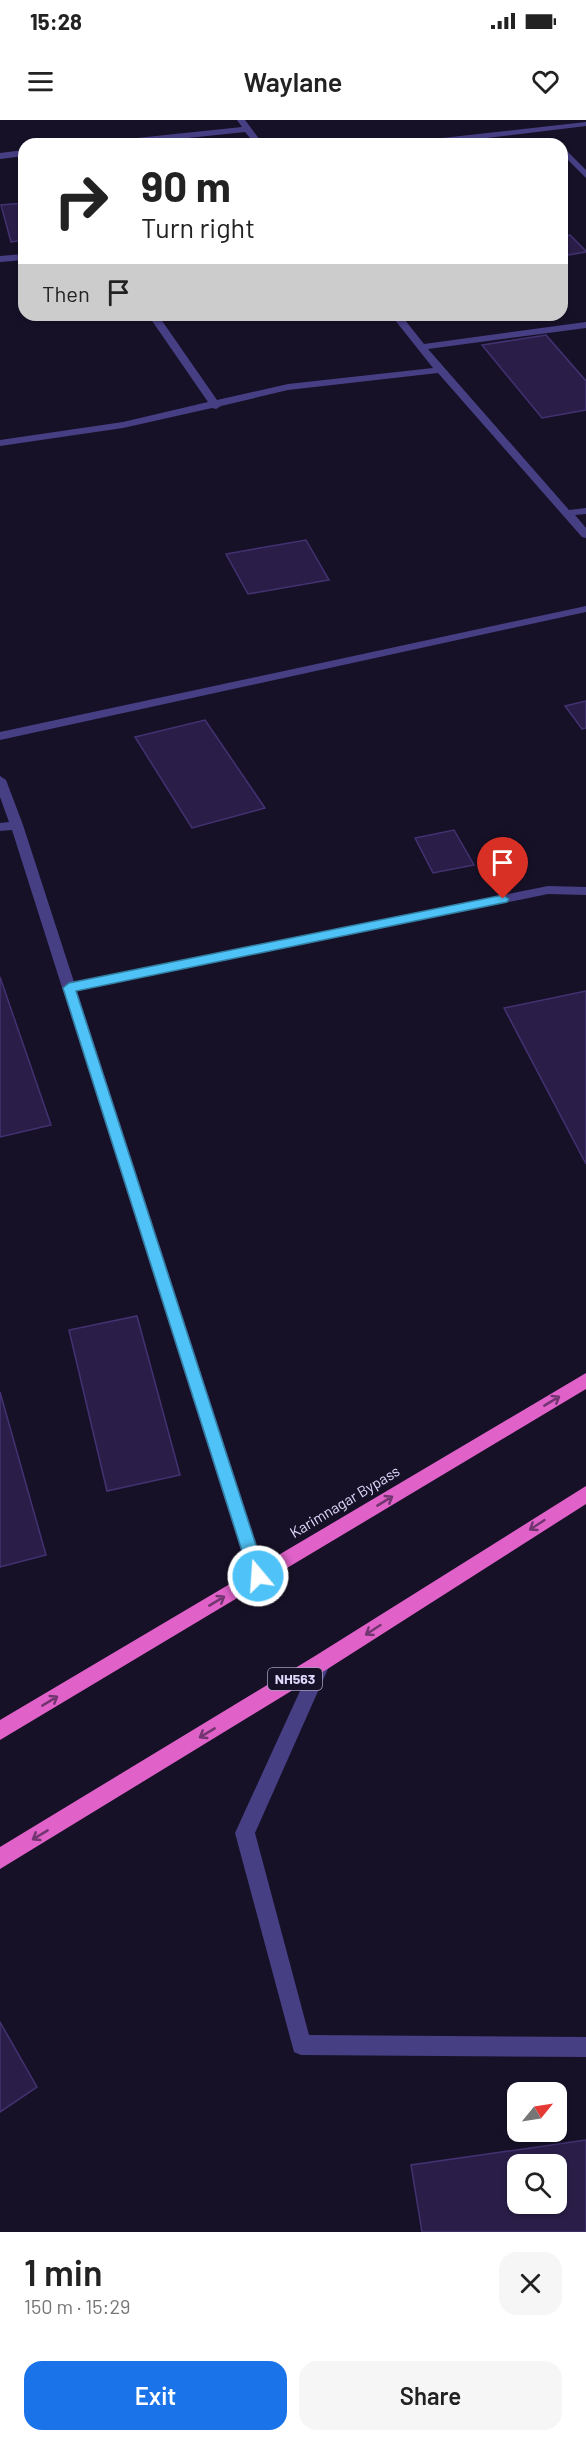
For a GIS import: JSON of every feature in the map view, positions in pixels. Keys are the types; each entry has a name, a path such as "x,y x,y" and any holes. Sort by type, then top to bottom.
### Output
{"highway":[{"name":"Karimnagar Bypass","path":"0,1731 586,1380"},
{"name":"NH563","path":"0,1859 322,1662 586,1494"}],"street":[{"path":"241,120 254,138"},
{"path":"539,120 555,138"},
{"path":"464,138 586,124"},
{"path":"163,138 246,129"},
{"path":"0,156 18,154"},
{"path":"568,155 586,175"},
{"path":"0,259 18,258"},
{"path":"157,321 216,406"},
{"path":"401,321 440,370 586,535"},
{"path":"421,347 586,325"},
{"path":"0,442 123,425 216,406 288,387 440,370"},
{"path":"567,513 586,511"},
{"path":"0,736 586,609"},
{"path":"0,780 17,825 258,1576"},
{"path":"0,827 17,825"},
{"path":"69,988 548,890 586,891"},
{"path":"322,1662 245,1833 302,2045 586,2047"}],"building":[{"path":"18,204 18,241 11,242 1,205"},
{"path":"568,235 570,235 586,252 568,255"},
{"path":"546,335 586,381 586,410 542,418 482,345"},
{"path":"306,540 329,580 248,594 226,554"},
{"path":"586,701 586,728 582,729 565,706"},
{"path":"205,720 265,808 192,828 135,737"},
{"path":"454,830 474,865 433,873 415,838"},
{"path":"0,977 51,1125 0,1137"},
{"path":"586,991 586,1164 504,1008"},
{"path":"137,1316 180,1475 107,1491 69,1330"},
{"path":"0,1392 46,1555 0,1567"},
{"path":"0,2022 37,2087 0,2112"},
{"path":"586,2140 586,2232 422,2232 411,2165"}],"route":[{"path":"258,1576 69,988 503,899"}]}
